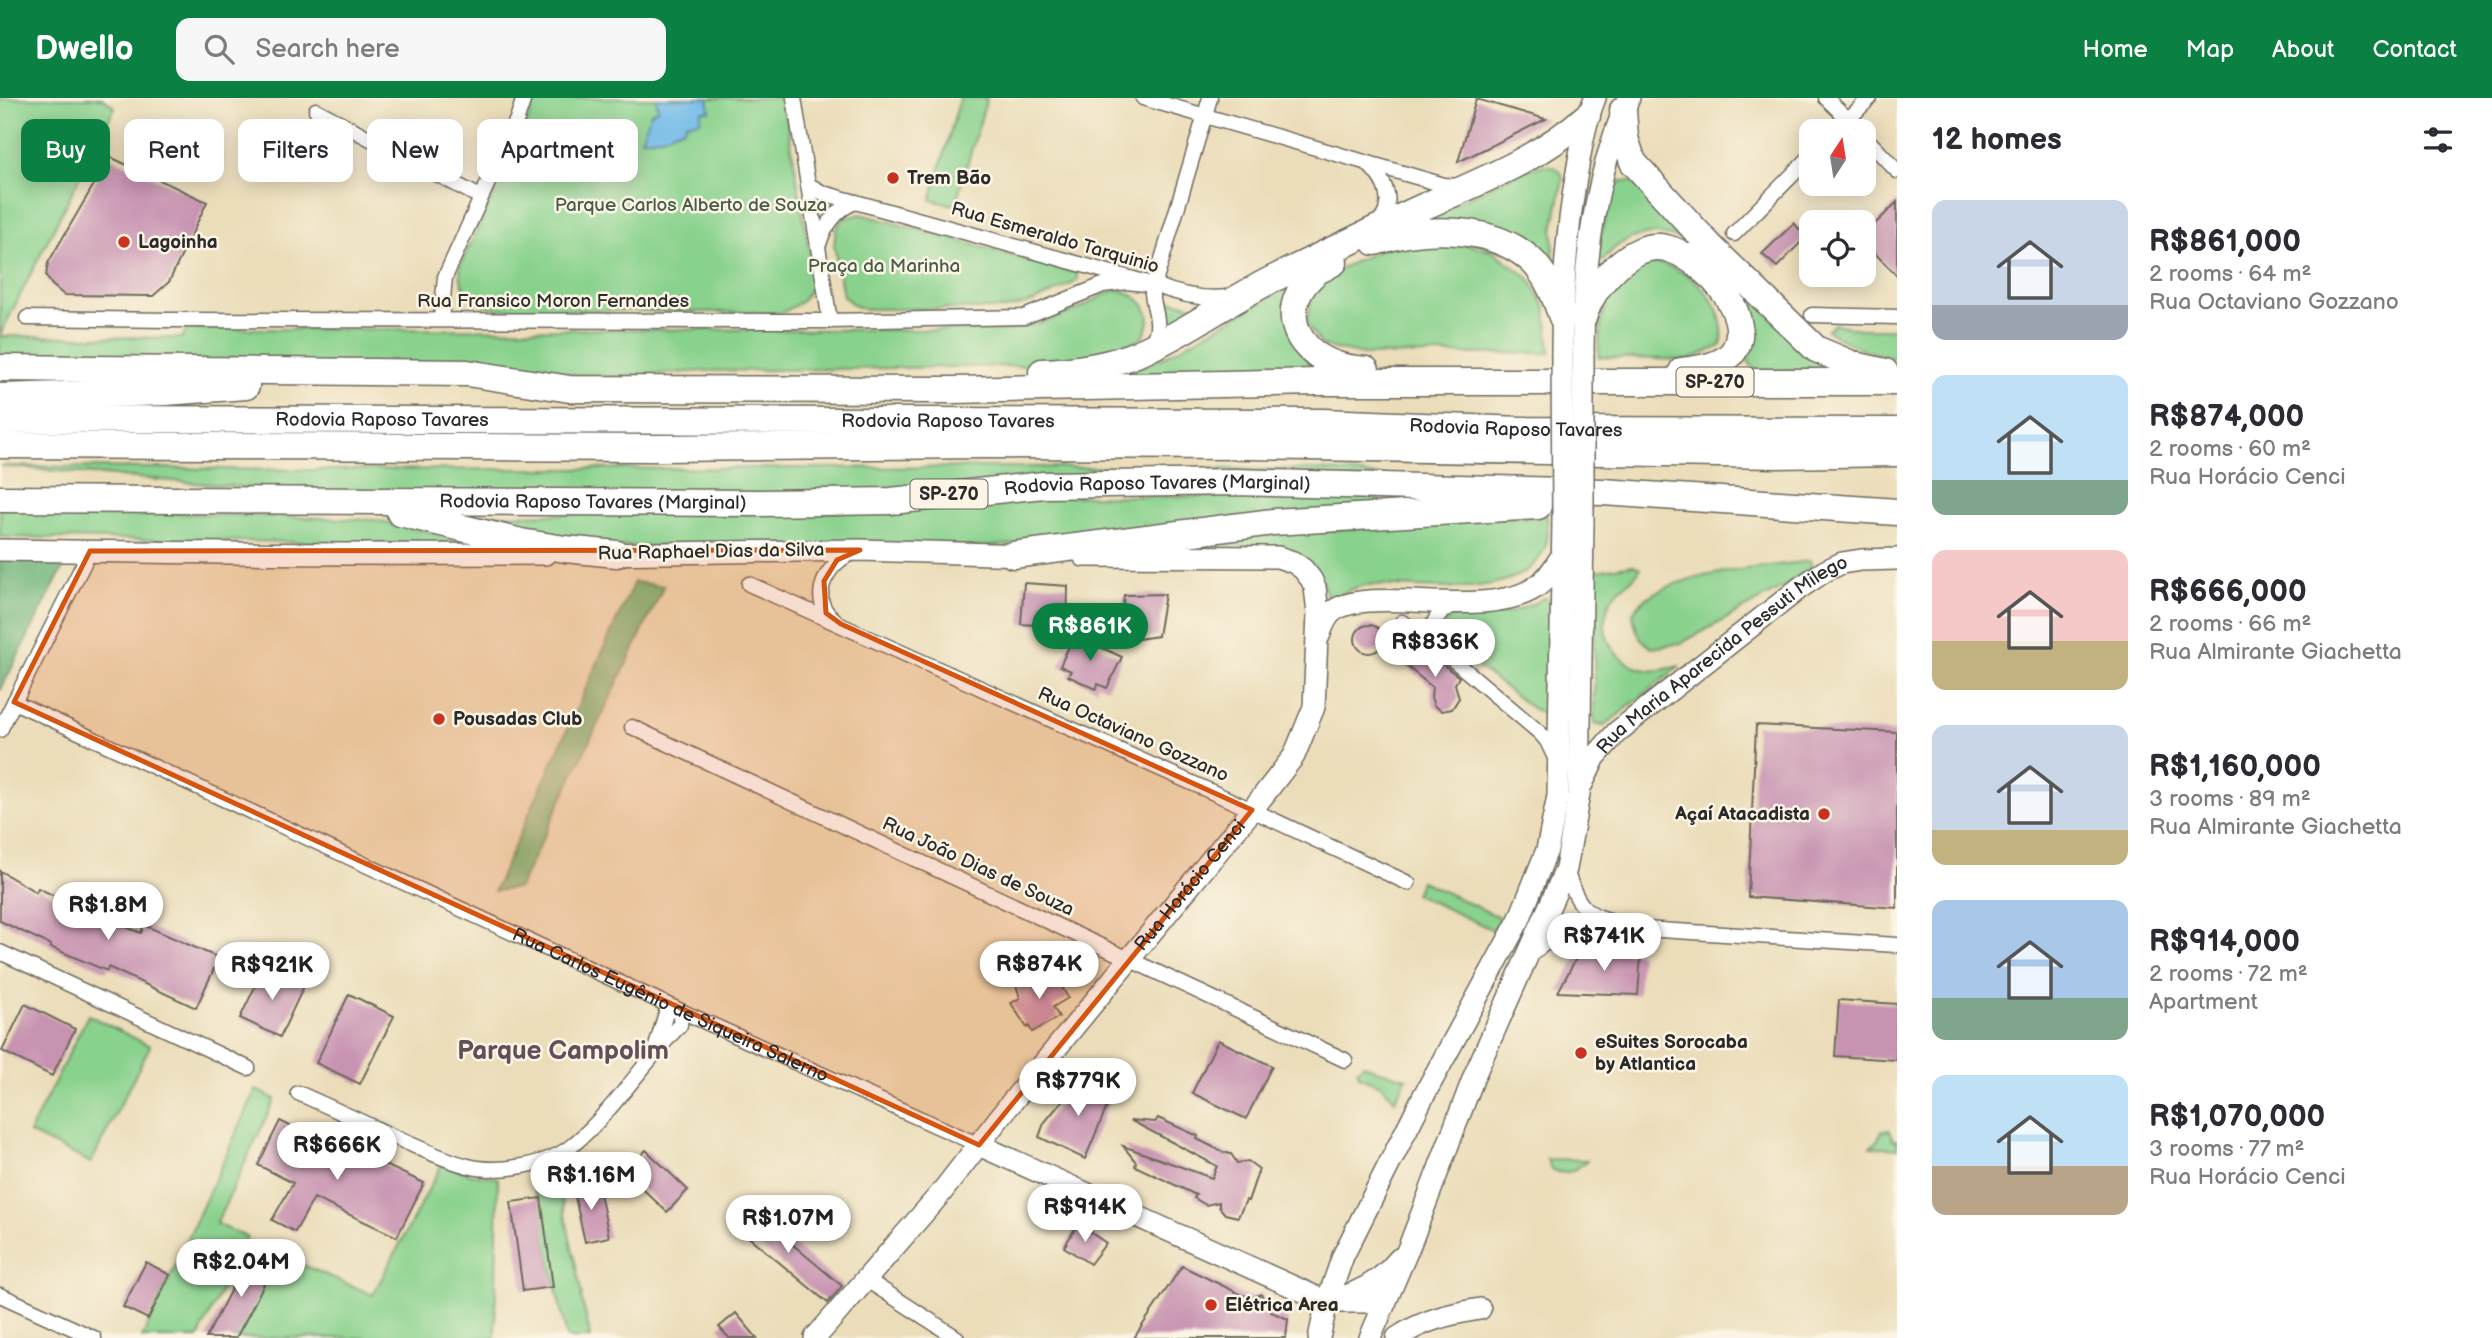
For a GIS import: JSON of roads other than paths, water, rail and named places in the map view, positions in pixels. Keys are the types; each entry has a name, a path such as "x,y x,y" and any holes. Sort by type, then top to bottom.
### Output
{"highway":[{"path":"1626,104 1625,138 1633,162 1647,180 1778,314 1816,349 1854,365 1897,374"},
{"path":"1145,350 1246,293 1470,186 1555,142 1591,107"},
{"path":"1486,383 1346,368 1319,357 1298,338 1293,320 1302,288 1316,272 1377,241 1409,234 1444,232 1476,235 1507,244 1534,263 1572,318 1600,284 1634,252 1665,247 1691,259 1713,278 1730,300 1739,329 1735,349 1718,363 1658,373 1532,383"},
{"name":"SP-270","path":"786,388 1056,372 1122,359 1145,350"},
{"name":"SP-270","path":"0,368 467,373 570,389 954,390 1316,382 1897,382"},
{"path":"0,397 166,393 352,372"},
{"name":"Rodovia Raposo Tavares","path":"0,419 1310,422 1521,430 1897,431"},
{"name":"Rodovia Raposo Tavares","path":"0,446 658,448 1219,445 1777,455 1897,453"},
{"path":"1777,455 1897,465"},
{"name":"Rodovia Raposo Tavares (Marginal)","path":"0,499 891,501 1044,485 1235,482 1603,492 1897,512"},
{"path":"1013,555 1273,522 1687,498"},
{"path":"307,501 419,516 521,541 617,554"}],"main road":[{"path":"1572,318 1606,159 1626,104"},
{"path":"1370,1338 1409,1247 1475,1074 1566,869 1578,794 1571,620 1571,203 1591,107"},
{"path":"1319,638 1328,616 1351,603 1455,604 1524,595 1545,580 1564,552 1573,521"},
{"name":"Rua Raphael Dias da Silva","path":"0,550 326,555 860,550 1013,555 1278,557 1303,569 1315,587 1319,638"},
{"path":"1319,1338 1343,1256 1423,1097 1519,920 1547,850 1558,796 1557,763 1571,620 1564,552"},
{"name":"Rua Maria Aparecida Pessuti Milego","path":"1578,794 1595,757 1617,732 1801,587 1842,563 1897,559"},
{"name":"Rua Horácio Cenci","path":"816,1338 942,1193 1007,1108 1294,756 1314,707 1319,638"},
{"path":"1007,1108 1000,1136 1005,1149 1016,1162"},
{"name":"Rua Carlos Eugênio de Siqueira Salerno","path":"979,1145 1328,1301"},
{"path":"1328,1301 1356,1292 1389,1272 1409,1247"},
{"path":"1328,1301 1385,1302"},
{"path":"1397,1338 1425,1322 1447,1314 1480,1309"}],"street":[{"path":"442,319 445,277 517,120 524,98"},
{"path":"794,98 830,321"},
{"path":"1143,98 1444,184 1470,186"},
{"path":"1145,350 1158,330 1158,316 1152,293 1210,98"},
{"path":"1826,98 1848,119 1870,98"},
{"path":"316,110 480,197"},
{"path":"1876,149 1897,171"},
{"path":"1365,162 1384,180 1387,190 1385,215 1374,230"},
{"path":"1734,234 1799,168"},
{"name":"Rua Esmeraldo Tarquinio","path":"810,185 823,193 1155,285 1174,293 1196,298 1227,298 1246,293"},
{"path":"818,248 835,216 847,205 856,202"},
{"path":"1075,297 1093,280 1093,274 1084,267"},
{"name":"Rua Fransico Moron Fernandes","path":"27,318 830,321 1024,317 1103,285 1155,285"},
{"path":"1812,315 1897,317"},
{"path":"841,624 826,613 823,606 824,581 831,566 860,550"},
{"path":"0,730 90,551"},
{"name":"Rua Octaviano Gozzano","path":"749,584 1408,883"},
{"path":"1425,630 1442,610 1455,604"},
{"path":"1402,622 1425,630 1438,647 1540,733 1548,741 1557,763"},
{"name":"Rua Carlos Eugênio de Siqueira Salerno","path":"14,702 678,1010 979,1145"},
{"name":"Rua João Dias de Souza","path":"632,727 1345,1060"},
{"path":"1566,869 1574,895 1585,910 1598,918 1644,929"},
{"path":"1529,956 1544,944 1572,933 1644,929 1897,945"},
{"path":"0,952 248,1068"},
{"path":"298,1093 436,1155 470,1167 495,1170 522,1167 572,1147 610,1109 654,1051 680,1025 678,1010"},
{"path":"867,1280 957,1338"},
{"path":"0,1295 93,1338"}],"water":[{"path":"656,98 708,98 710,111 702,111 700,121 686,123 685,128 661,137 641,139 651,113 658,109"}],"place":[{"name":"Trem Bão","path":"893,178"},
{"name":"Lagoinha","path":"124,242"},
{"name":"Pousadas Club","path":"439,719"},
{"name":"Açaí Atacadista","path":"1824,814"},
{"name":"eSuites Sorocaba by Atlantica","path":"1581,1053"},
{"name":"Elétrica Area","path":"1211,1305"}],"district":[{"name":"Parque Campolim","path":"563,1051"}],"park label":[{"name":"Parque Carlos Alberto de Souza","path":"691,205"},
{"name":"Praça da Marinha","path":"884,266"}]}
